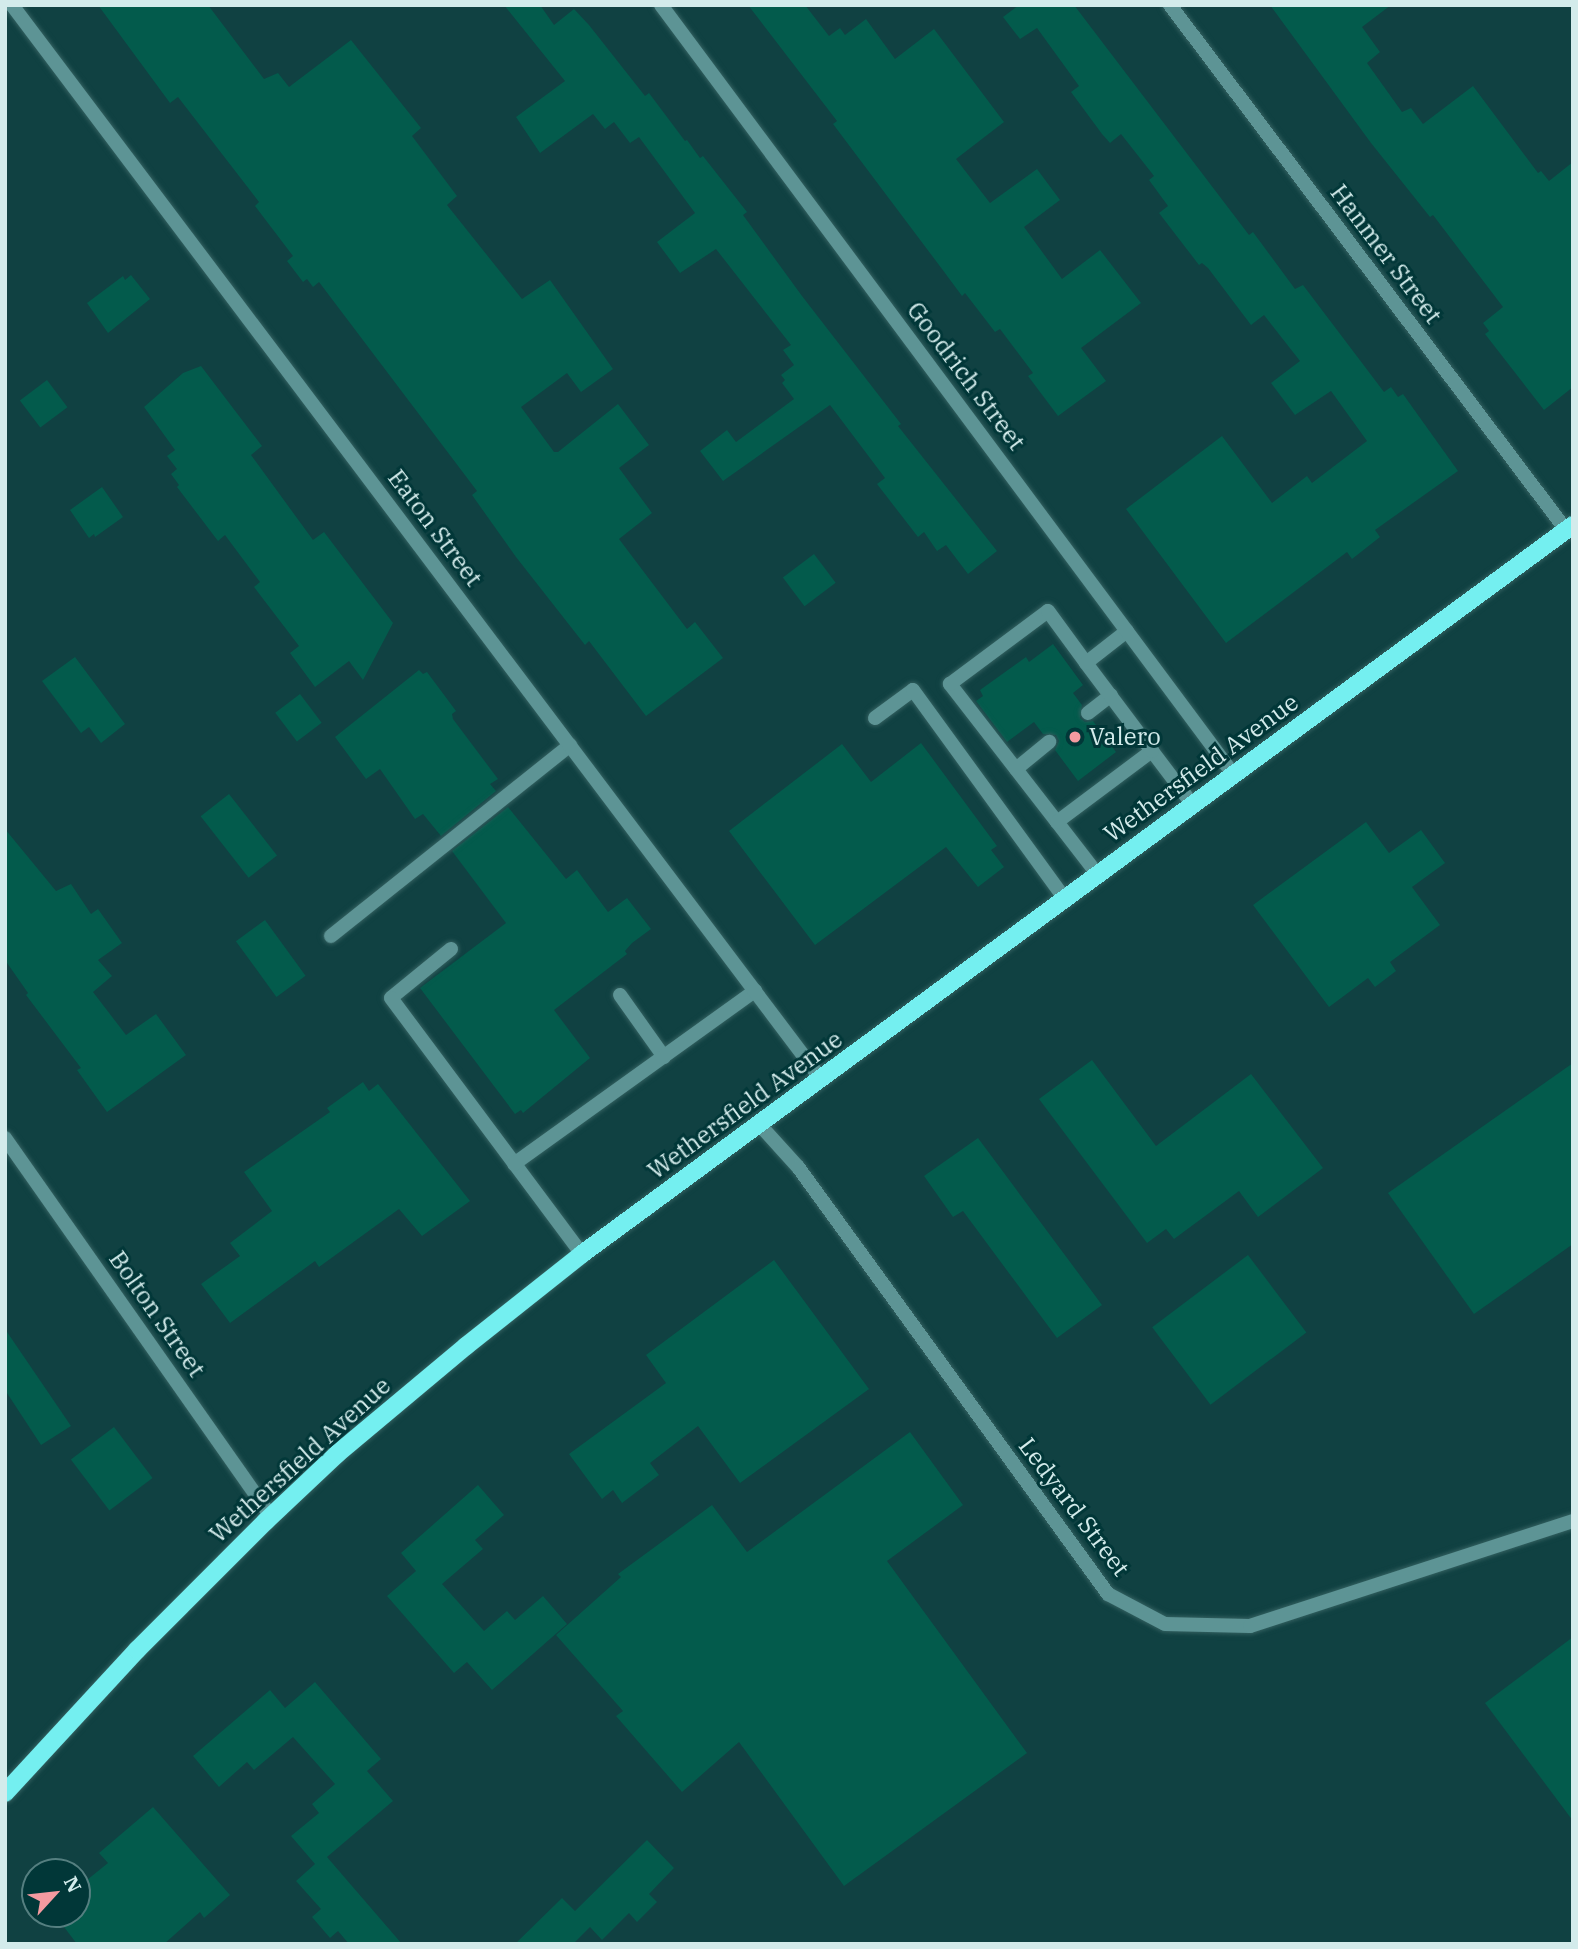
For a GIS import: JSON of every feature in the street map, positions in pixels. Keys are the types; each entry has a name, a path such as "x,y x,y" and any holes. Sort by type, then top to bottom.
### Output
{"main road":[{"name":"Wethersfield Avenue","path":"5,1793 137,1650 271,1517 427,1377 582,1254 1570,528"}],"street":[{"name":"Eaton Street","path":"12,5 821,1079"},
{"name":"Goodrich Street","path":"661,5 1234,775"},
{"name":"Hanmer Street","path":"1170,5 1570,528"},
{"path":"1098,875 950,684 1048,611 1193,805"},
{"path":"1086,663 1127,631"},
{"path":"875,718 914,690 1065,899"},
{"path":"1088,713 1111,695"},
{"path":"1016,769 1049,742"},
{"path":"331,936 570,745"},
{"path":"1057,822 1152,751"},
{"path":"451,949 391,998 582,1254"},
{"path":"514,1164 755,991"},
{"path":"620,995 664,1057"},
{"name":"Ledyard Street","path":"759,1124 798,1167 1108,1594 1165,1624 1250,1626 1573,1521"},
{"name":"Bolton Street","path":"5,1138 271,1517"}],"building":[{"path":"98,5 208,5 264,79 278,73 289,87 351,40 421,128 412,136 457,196 447,205 522,299 550,280 613,369 581,392 567,373 521,407 554,452 558,452 618,404 649,445 619,468 652,513 619,539 687,629 695,622 723,658 646,716 589,641 585,645 516,557 472,495 477,491 319,282 313,287 307,279 303,282 287,261 293,256 255,206 259,202 178,97 170,103"},
{"path":"504,5 540,5 554,25 574,9 589,25 645,96 649,93 685,141 687,140 700,158 703,156 747,212 743,215 802,296 901,424 898,426 997,551 968,574 946,545 937,551 924,532 918,537 877,484 885,478 830,405 723,481 700,451 727,430 736,442 794,399 782,383 785,380 781,375 794,365 783,350 791,345 716,249 680,273 657,242 695,213 639,137 630,143 614,122 605,129 593,114 540,153 516,117 565,81"},
{"path":"748,5 805,5 829,36 840,28 845,35 866,19 895,59 934,29 1004,122 956,159 990,203 1037,169 1060,200 1024,227 1062,279 1100,250 1141,303 1081,348 1106,381 1058,416 1028,376 1033,373 1000,329 995,332 965,293 962,296 833,124 837,121"},
{"path":"1019,5 1074,5 1249,235 1253,232 1295,289 1303,285 1384,392 1391,387 1398,397 1403,394 1458,471 1375,530 1380,537 1352,559 1347,552 1226,643 1126,509 1222,436 1272,503 1307,476 1312,483 1367,441 1331,391 1295,415 1271,383 1300,361 1264,315 1251,325 1208,268 1202,263 1199,265 1159,213 1168,206 1149,180 1154,176 1121,134 1110,143 1102,134 1071,92 1079,86 1037,28 1020,39 1003,17"},
{"path":"1270,5 1391,5 1362,27 1380,52 1367,63 1402,112 1411,108 1423,124 1473,86 1538,173 1541,171 1549,181 1573,162 1573,387 1544,410 1485,334 1489,331 1483,323 1503,307 1433,215 1430,217 1371,143"},
{"path":"131,275 150,299 108,333 87,303 123,276 125,280"},
{"path":"201,366 262,446 251,455 313,540 324,532 393,623 363,680 349,661 315,687 290,653 299,646 254,587 260,582 225,535 218,541 177,487 179,485 171,474 177,469 167,456 175,450 144,407 183,373"},
{"path":"47,380 67,407 40,428 20,400"},
{"path":"102,487 123,517 95,537 94,534 89,538 70,510"},
{"path":"814,554 836,583 805,606 783,577"},
{"path":"1053,644 1083,685 1073,693 1082,705 1080,718 1085,722 1093,721 1116,752 1078,781 1055,750 1059,741 1056,735 1043,734 1034,722 1007,742 976,701 983,696 980,690 1026,657 1029,662"},
{"path":"75,657 125,724 101,743 89,727 81,733 42,681"},
{"path":"419,670 423,674 427,672 456,711 452,714 453,719 498,779 490,784 496,791 441,836 423,814 415,819 380,769 366,779 335,737"},
{"path":"300,694 322,723 297,741 275,713"},
{"path":"921,743 997,846 991,850 1004,867 978,887 946,847 815,945 729,831 842,744 871,782"},
{"path":"229,794 277,855 249,878 201,816"},
{"path":"508,807 566,879 577,870 608,912 627,898 651,929 632,943 625,951 627,954 554,1010 590,1058 523,1113 521,1110 515,1114 420,988 506,923 452,851"},
{"path":"1366,822 1389,853 1421,830 1445,863 1412,887 1440,925 1390,962 1396,971 1375,987 1368,978 1329,1007 1253,905"},
{"path":"5,829 56,891 71,884 91,914 98,909 122,943 98,960 112,976 93,992 126,1035 156,1014 186,1055 107,1112 77,1070 81,1068 26,995 28,993 5,960"},
{"path":"265,920 306,976 276,997 236,941"},
{"path":"1092,1060 1156,1146 1251,1074 1323,1168 1258,1217 1239,1191 1174,1239 1166,1229 1147,1243 1039,1099"},
{"path":"1573,1063 1573,1244 1474,1314 1388,1193"},
{"path":"363,1082 369,1091 378,1084 470,1201 422,1236 399,1209 319,1267 315,1261 230,1323 201,1284 240,1256 230,1243 272,1211 244,1172 330,1112 327,1108"},
{"path":"978,1138 1102,1305 1057,1338 963,1211 953,1217 924,1176"},
{"path":"1248,1255 1306,1332 1211,1405 1152,1327"},
{"path":"774,1260 869,1389 740,1483 698,1426 650,1463 659,1475 622,1503 613,1490 602,1499 569,1454 666,1383 646,1355"},
{"path":"5,1329 71,1426 41,1445 5,1390"},
{"path":"114,1427 153,1478 109,1511 71,1459"},
{"path":"910,1432 963,1505 887,1561 1027,1753 844,1886 739,1742 682,1792 616,1716 623,1711 556,1635 621,1577 618,1574 712,1505 747,1552"},
{"path":"478,1485 504,1515 475,1540 483,1549 442,1584 484,1631 507,1611 515,1620 543,1596 567,1624 492,1690 467,1662 454,1673 387,1596 416,1571 401,1553"},
{"path":"1573,1637 1573,1821 1485,1703"},
{"path":"315,1682 381,1759 367,1771 393,1801 327,1857 402,1944 349,1944 338,1931 330,1938 312,1917 321,1909 296,1881 315,1864 291,1836 319,1813 312,1804 335,1784 293,1737 254,1770 247,1762 219,1787 193,1756 270,1690 285,1708"},
{"path":"153,1807 230,1895 204,1918 200,1912 164,1944 77,1944 65,1928 91,1928 91,1877 108,1863 99,1853"},
{"path":"647,1840 674,1868 649,1894 657,1902 637,1922 629,1913 602,1940 590,1927 573,1944 515,1944 562,1898 575,1911"}],"place":[{"name":"Valero","path":"1075,737"}]}
